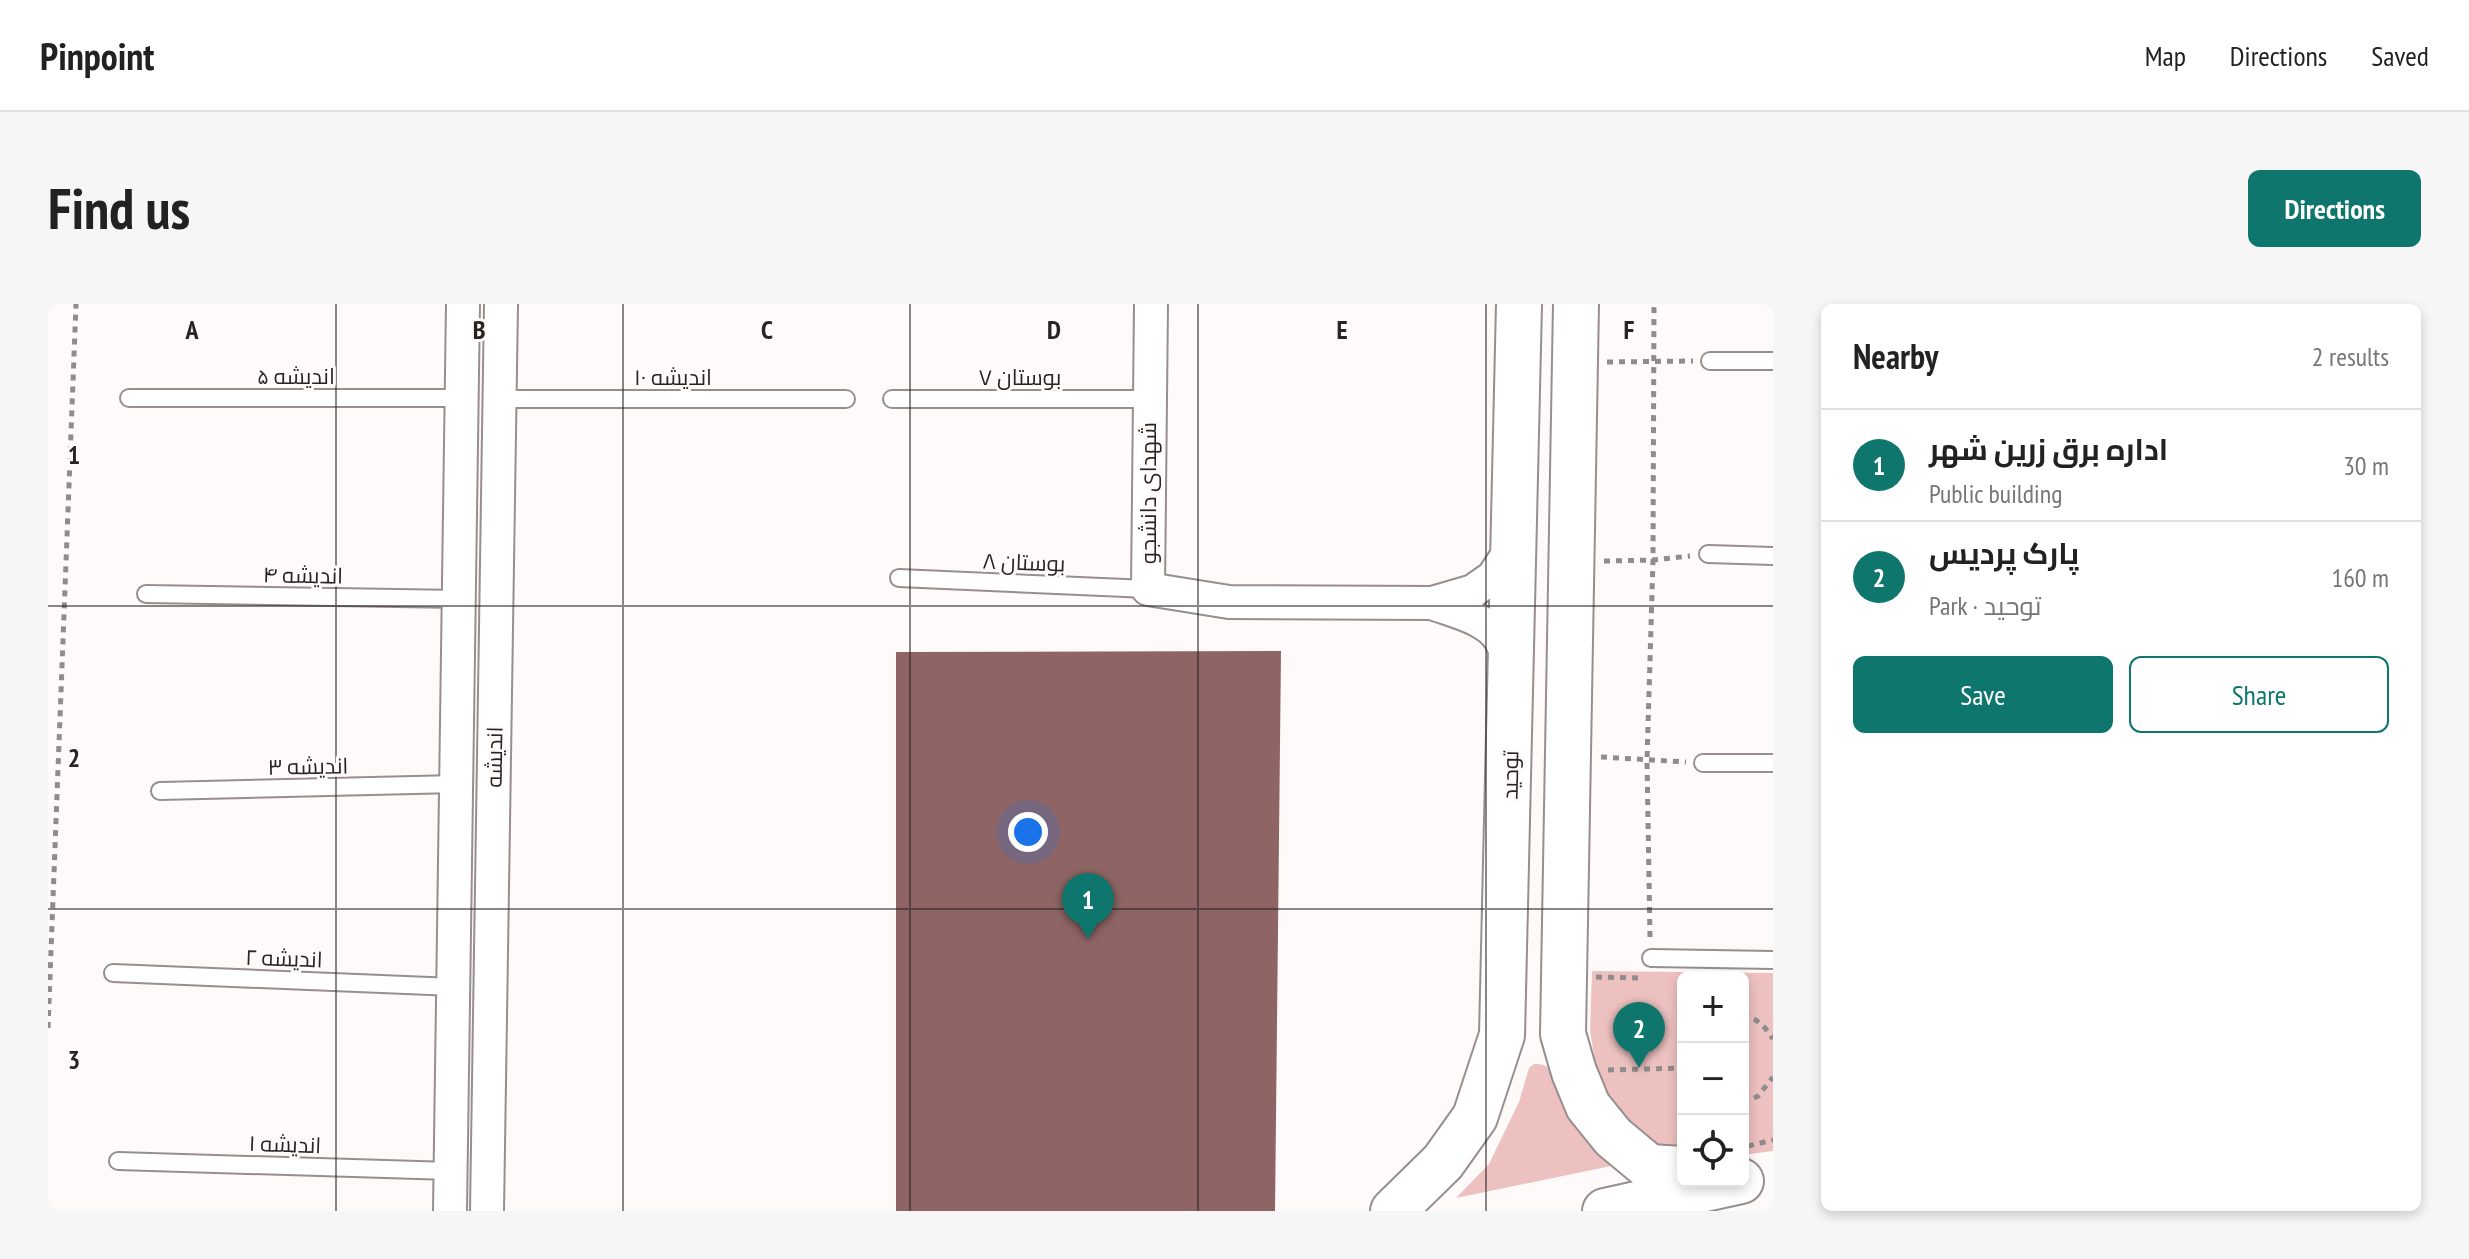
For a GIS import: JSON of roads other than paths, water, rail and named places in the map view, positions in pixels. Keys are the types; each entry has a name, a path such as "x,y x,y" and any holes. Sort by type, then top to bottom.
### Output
{"main road":[{"name":"توحید","path":"1393,1211 1443,1162 1475,1117 1502,1035 1519,304"},
{"path":"1576,304 1563,1034 1588,1106 1613,1137 1649,1167 1677,1169"},
{"path":"1502,1035 1563,1034"},
{"path":"1605,1211 1755,1167"}],"street":[{"name":"اندیشه","path":"450,1211 463,304"},
{"name":"اندیشه","path":"487,1211 501,304"},
{"name":"شهدای دانشجو","path":"1151,304 1148,589 1229,602 1432,603"},
{"path":"1432,603 1473,591 1493,577 1514,545"},
{"path":"460,587 496,576"},
{"path":"1432,603 1488,627 1499,638 1512,668"}],"lane":[{"path":"1710,361 1773,361"},
{"name":"اندیشه ۵","path":"129,398 462,398"},
{"name":"اندیشه ۱۰","path":"499,399 846,399"},
{"name":"بوستان ۷","path":"892,399 1148,399"},
{"path":"1708,554 1773,556"},
{"name":"بوستان ۸","path":"899,578 1148,589"},
{"name":"اندیشه ۴","path":"146,594 460,587"},
{"path":"1703,763 1773,763"},
{"name":"اندیشه ۳","path":"160,791 457,784"},
{"path":"1651,958 1773,960"},
{"name":"اندیشه ۲","path":"113,973 454,987"},
{"name":"اندیشه ۱","path":"118,1161 451,1171"}],"place":[{"name":"اداره برق زرین شهر","path":"1088,939"},
{"name":"پارک پردیس","path":"1639,1068"}]}
